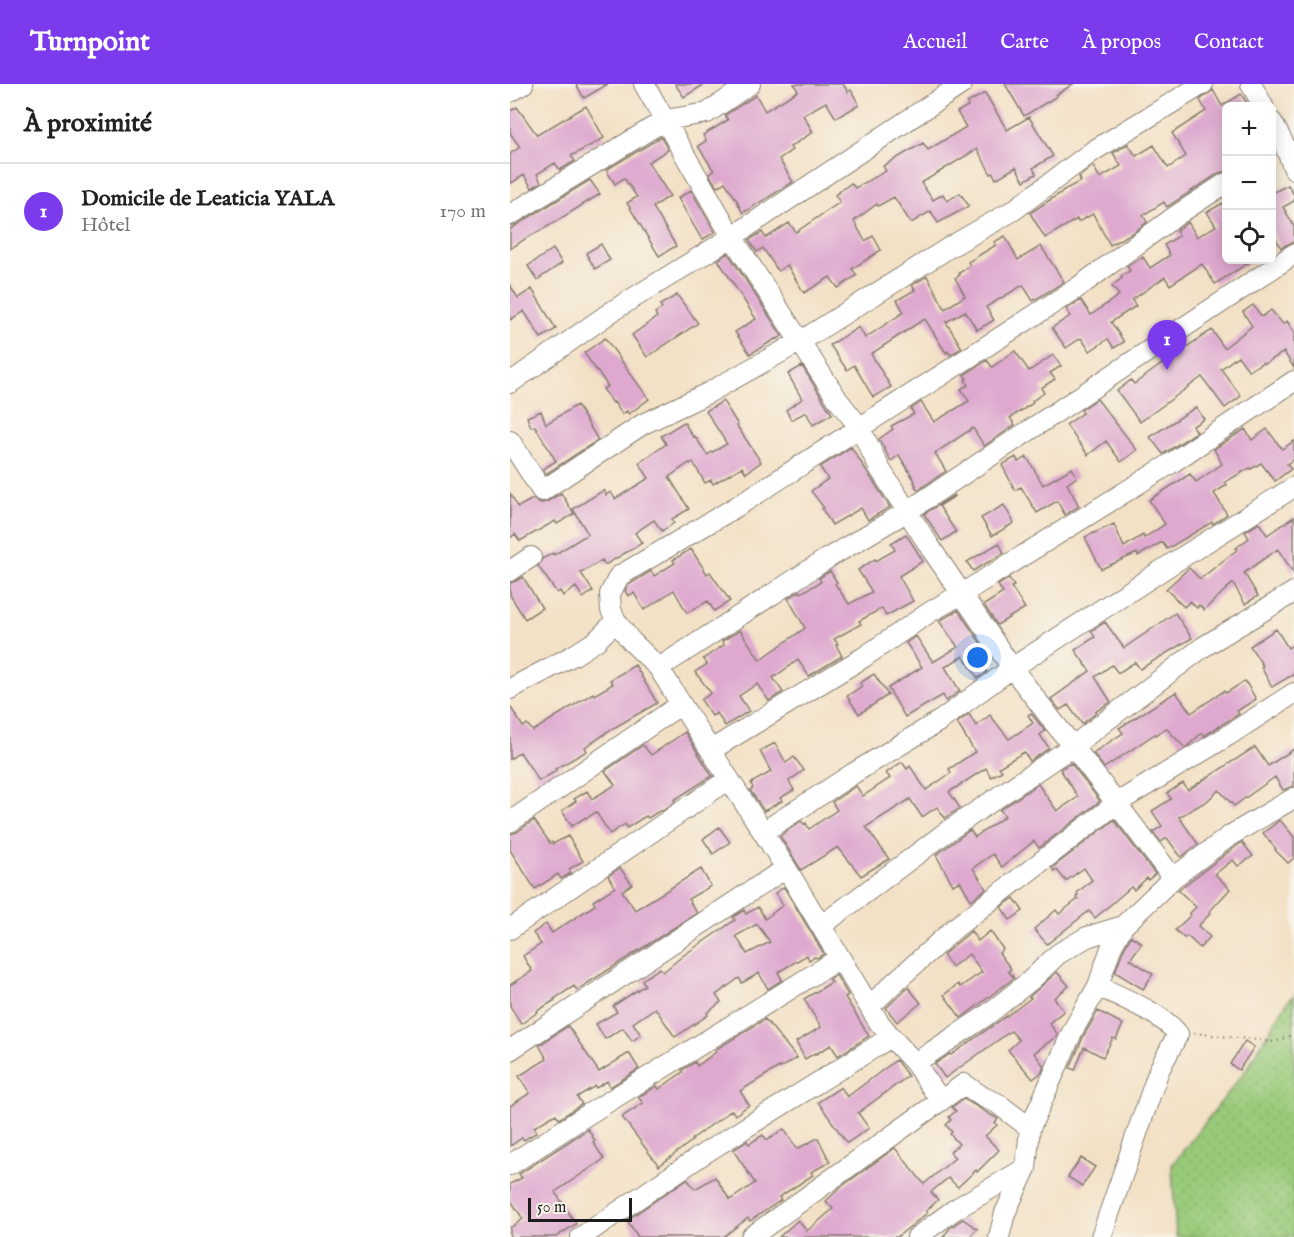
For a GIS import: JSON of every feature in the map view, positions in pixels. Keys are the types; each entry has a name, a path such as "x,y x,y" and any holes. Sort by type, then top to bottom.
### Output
{"street":[{"path":"510,92 523,84"},
{"path":"644,84 732,237 838,400 860,428 880,469 932,550 1012,668 1173,878"},
{"path":"510,215 665,120 707,113 750,84"},
{"path":"510,383 614,310 732,237 962,84"},
{"path":"512,448 542,490 643,424 708,393 801,341 950,247 1014,210 1093,151 1203,84"},
{"path":"1251,84 1261,102"},
{"path":"1276,131 1294,169"},
{"path":"940,1101 915,1063 878,1022 786,868 659,668 631,641 616,621 611,610 610,594 619,576 736,507 1077,288 1177,215 1222,186"},
{"path":"659,668 828,558 908,511 1294,254"},
{"path":"711,750 776,712 930,612 963,594 1170,464 1294,381"},
{"path":"763,832 941,720 1012,668 1294,487"},
{"path":"510,570 531,558"},
{"path":"821,926 945,833 1073,746 1203,647 1294,591"},
{"path":"510,689 581,651 596,641 616,621"},
{"path":"870,1006 955,928 1117,803 1294,693"},
{"path":"510,822 681,704"},
{"path":"510,929 729,779"},
{"path":"999,1237 1005,1213 1026,1168 1030,1128 1073,1030 1098,986 1111,948 1123,927 1173,878 1231,835 1294,798"},
{"path":"510,1050 786,868"},
{"path":"915,1063 987,1015 1058,954 1087,937 1123,927"},
{"path":"510,1165 840,958"},
{"path":"1098,986 1162,1019 1178,1034 1159,1070 1101,1237"},
{"path":"581,1237 705,1153 891,1038"},
{"path":"751,1237 964,1084 997,1103 1030,1128"},
{"path":"917,1237 954,1210 1026,1168"}],"path":[{"path":"1178,1034 1194,1033 1275,1042 1294,1034"}],"green space":[{"path":"1294,995 1294,1237 1176,1237 1172,1165 1246,1070 1286,1004"}],"building":[{"path":"576,84 608,84 584,98"},
{"path":"675,84 705,84 684,97"},
{"path":"794,84 843,84 848,92 851,90 859,105 836,118 826,102 803,115 813,132 790,147 792,150 779,159 793,182 743,213 725,182 717,187 709,174 714,171 698,146 706,141 703,135 728,120 725,115 756,95 765,111 798,91"},
{"path":"1005,84 1073,84 1024,116"},
{"path":"1213,90 1222,106 1222,172 1167,207 1164,202 1143,215 1147,222 1110,245 1093,214 1078,222 1077,219 1045,238 1030,213 1081,181 1079,177 1093,166 1100,178 1121,166 1113,153 1128,144 1136,156 1154,145 1168,168 1186,156 1172,133 1206,111 1200,100"},
{"path":"985,93 1007,130 1029,117 1053,156 1033,168 1036,174 1024,181 1016,167 996,179 977,149 921,183 933,200 943,194 947,201 960,193 969,206 938,223 931,211 911,223 894,197 878,206 877,204 854,221 865,241 873,236 881,250 852,269 857,275 838,288 830,277 804,293 787,265 778,271 763,248 757,252 749,240 762,232 766,238 789,223 796,232 840,202 835,195 851,183 855,188 886,171 883,166 923,143 928,150 966,127 957,112 968,106 967,103"},
{"path":"1241,94 1246,102 1228,102"},
{"path":"586,106 604,138 571,156 575,161 560,170 555,163 537,174 541,182 532,188 524,175 510,184 510,154 520,147 510,133 510,111 517,107 537,135"},
{"path":"661,137 668,150 648,162 670,196 653,207 676,246 659,256 627,203 637,197 624,178 615,184 606,170"},
{"path":"590,180 600,194 510,249 510,229"},
{"path":"1288,185 1294,195 1294,201 1283,207 1294,226 1294,242 1281,248 1276,239 1276,191"},
{"path":"691,190 715,232 702,240 678,198"},
{"path":"1222,204 1222,264 1247,264 1215,284 1202,264 1170,285 1165,277 1132,300 1136,306 1111,322 1124,342 1114,348 1108,339 1090,351 1081,338 1066,348 1052,328 1070,316 1066,309 1081,300 1091,315 1119,295 1112,286 1122,278 1121,276 1130,271 1127,266 1143,257 1150,268 1170,255 1164,245 1179,236 1176,231 1188,222 1197,237 1216,226 1207,212"},
{"path":"1005,236 1018,260 1041,246 1064,282 1033,301 1023,285 986,307 994,320 977,330 965,311 946,322 962,348 950,355 948,351 946,353 925,319 915,325 871,354 891,387 873,397 854,365 847,370 830,345 859,327 865,338 904,312 897,300 915,290 912,285 927,276 945,309 965,296 955,278 970,266 968,262 996,245 994,242"},
{"path":"601,244 610,260 595,269 586,253"},
{"path":"553,249 562,263 537,280 528,266"},
{"path":"728,253 782,336 750,354 735,332 756,319 718,260"},
{"path":"510,285 518,298 532,289 556,329 541,338 524,311 510,320"},
{"path":"677,295 698,323 647,357 632,335 657,317 655,313 662,308 660,305"},
{"path":"1253,305 1262,317 1271,310 1283,324 1287,321 1294,332 1294,368 1284,352 1249,371 1238,356 1221,369 1241,396 1225,408 1202,377 1140,422 1117,391 1131,380 1134,384 1212,330 1224,348 1252,326 1243,312"},
{"path":"605,338 649,399 629,414 627,411 622,414 613,403 603,389 608,386 584,353"},
{"path":"1015,351 1029,371 1053,355 1061,366 1050,373 1055,379 1041,388 1044,393 1032,401 1033,403 1010,418 1015,425 984,446 973,428 935,453 946,471 918,490 899,455 891,461 879,439 893,429 891,426 914,414 911,409 921,402 934,422 969,401 961,389 968,385 964,375 987,360 992,367"},
{"path":"802,366 832,414 813,425 806,412 791,420 786,410 802,399 788,374"},
{"path":"1097,399 1137,450 1121,462 1106,441 1088,455 1066,425 1083,413 1081,410"},
{"path":"723,401 761,462 746,473 742,467 713,484 711,480 705,483 693,462 689,463 669,477 689,509 672,519 674,523 662,531 654,520 635,533 642,543 605,565 602,560 581,573 593,591 583,598 576,587 563,596 560,591 557,593 538,566 542,559 553,553 554,555 588,534 573,509 604,490 606,495 611,492 615,499 649,478 639,463 666,444 661,436 684,422 707,455 727,444 706,411"},
{"path":"577,405 598,440 546,474 543,469 556,461 535,426 531,427 527,417 541,411 546,424"},
{"path":"1196,407 1204,419 1193,426 1197,432 1163,454 1150,437"},
{"path":"1245,429 1252,440 1267,429 1282,449 1294,441 1294,459 1287,464 1291,469 1275,481 1261,463 1250,468 1225,482 1227,485 1214,493 1227,514 1213,524 1212,522 1167,549 1162,542 1138,556 1137,553 1101,569 1085,537 1114,524 1124,547 1143,535 1144,538 1165,524 1149,500 1190,474 1196,482 1222,464 1214,449"},
{"path":"851,447 890,507 868,520 861,508 832,525 822,509 824,508 811,491 828,479 820,467"},
{"path":"1016,457 1018,462 1027,457 1043,485 1072,468 1077,477 1067,484 1079,506 1065,515 1057,501 1037,513 1021,487 1015,490 1002,465"},
{"path":"510,493 518,507 533,499 542,503 561,493 574,514 557,524 555,521 520,541 515,534 510,538"},
{"path":"954,495 939,506 956,532 942,541 924,514"},
{"path":"1004,505 1014,523 992,536 981,518"},
{"path":"1294,517 1294,574 1278,549 1244,573 1258,596 1245,604 1233,583 1204,610 1199,605 1197,608 1190,601 1184,607 1166,589 1189,568 1200,579 1238,549 1236,548 1249,538 1245,532 1259,523 1267,535"},
{"path":"906,534 923,561 899,576 913,601 886,616 882,608 859,621 861,624 834,639 842,656 809,676 798,660 773,678 783,692 769,701 757,684 739,696 749,711 725,726 717,713 712,716 701,700 711,693 695,672 707,664 703,659 724,645 722,641 740,630 760,660 805,628 788,598 821,582 819,578 830,571 837,582 835,584 849,604 872,592 858,570 895,550 891,543"},
{"path":"999,543 1004,553 973,571 967,562"},
{"path":"691,549 707,574 710,572 730,601 714,611 708,601 687,613 674,590 644,610 634,593 628,596 625,591 628,585 651,571 654,576 675,563 673,560"},
{"path":"523,577 542,608 525,619 510,595 510,583"},
{"path":"1009,578 1014,586 1011,587 1025,608 997,625 984,605 1003,593 998,585"},
{"path":"958,610 988,654 985,656 990,664 984,667 987,672 978,678 963,656 945,667 960,691 946,701 943,695 905,717 888,688 922,667 906,643 916,636 933,662 958,647 939,621"},
{"path":"1175,613 1192,638 1140,669 1135,662 1118,673 1112,665 1095,677 1111,702 1082,724 1068,705 1060,710 1051,699 1090,671 1075,650 1095,637 1091,631 1105,622 1124,648"},
{"path":"1276,629 1288,648 1294,644 1294,674 1272,687 1261,667 1263,666 1250,646"},
{"path":"635,665 657,703 605,733 585,747 587,751 539,781 520,752 510,759 510,706 523,727 527,724 533,731 593,693 594,695 613,684 610,680"},
{"path":"874,674 888,695 859,714 847,696 862,686 860,683"},
{"path":"1245,681 1256,699 1237,711 1239,714 1204,736 1202,733 1185,748 1166,728 1104,768 1093,753 1123,733 1119,728 1176,692 1191,713 1224,691 1226,693"},
{"path":"1031,713 1045,731 1040,735 1049,748 1030,761 1024,752 999,767 1002,771 991,777 986,768 949,792 960,808 945,818 937,807 922,817 910,799 866,827 889,859 861,876 838,847 801,870 780,836 801,821 806,823 809,829 837,810 832,802 856,786 863,796 890,778 886,773 902,762 907,769 910,766 926,790 951,773 949,769 975,752 957,723 969,714 976,726 990,715 1009,739 1033,723 1028,715"},
{"path":"685,732 712,776 674,800 675,802 662,811 648,818 646,816 627,828 625,824 610,834 596,812 572,826 562,811 576,801 574,799 587,791 592,799 615,785 605,771 643,745 651,755"},
{"path":"775,743 786,763 794,757 804,770 789,781 794,790 780,798 782,801 764,811 750,790 753,788 751,783 771,772 760,751"},
{"path":"1255,747 1268,766 1294,749 1294,786 1283,790 1275,777 1234,806 1219,790 1207,801 1179,817 1198,844 1181,857 1167,838 1161,842 1153,832 1162,826 1152,811 1171,799 1167,793 1183,783 1188,790"},
{"path":"1071,763 1100,801 1039,848 1034,841 1002,867 993,854 973,868 986,889 971,900 960,881 953,885 936,855 970,830 975,837 1005,816 1000,810 1038,784 1057,811 1078,797 1060,769"},
{"path":"534,820 550,843 553,844 568,836 583,861 569,869 571,873 561,879 558,874 535,889 510,850 510,834"},
{"path":"1114,820 1155,874 1134,890 1131,887 1095,918 1089,911 1047,944 1034,929 1056,910 1059,914 1078,899 1077,893 1092,880 1084,868 1066,881 1056,869 1054,871 1052,868"},
{"path":"1280,820 1294,837 1294,858 1288,863 1263,833"},
{"path":"719,827 730,842 713,854 703,839"},
{"path":"1242,842 1253,856 1238,866 1233,860 1215,874 1230,889 1198,926 1210,937 1200,948 1187,936 1184,938 1175,930 1196,907 1178,890"},
{"path":"620,868 632,884 622,891 635,910 701,869 711,886 688,899 697,913 577,990 574,986 521,1024 510,1006 510,985 532,971 523,956 541,944 533,933 546,924 552,933 595,905 593,901 615,887 608,876"},
{"path":"784,887 824,954 809,960 807,955 778,972 782,980 768,989 759,973 742,983 739,978 716,995 721,1002 707,1013 708,1015 675,1037 655,1008 633,1023 641,1035 632,1041 623,1028 605,1039 596,1024 617,1012 613,1006 645,985 642,980 660,968 663,972 735,920 733,917 744,910 746,914 758,907 765,919 783,905 775,893","holes":["757,924 770,942 747,954 736,936"]},
{"path":"1014,898 1023,911 1010,920 1001,907"},
{"path":"971,931 978,941 990,931 1003,949 999,953 1011,969 1008,971 1014,978 961,1018 944,995 958,984 960,987 982,972 969,954 952,967 943,955"},
{"path":"1131,936 1142,943 1130,959 1153,974 1143,989 1115,972"},
{"path":"1057,972 1069,986 1054,998 1064,1011 1049,1023 1058,1035 1034,1053 1044,1066 1042,1072 1033,1079 1008,1050 1019,1040 1011,1031 945,1078 935,1064 1031,998 1029,997"},
{"path":"836,975 848,995 845,997 869,1036 838,1056 831,1045 805,1059 796,1042 821,1027 804,999 832,982 829,979"},
{"path":"908,987 921,1003 897,1022 886,1008"},
{"path":"1098,1011 1123,1024 1116,1039 1113,1038 1103,1057 1084,1047 1075,1070 1070,1068 1084,1035"},
{"path":"765,1019 797,1058 740,1091 749,1105 735,1115 732,1110 659,1166 622,1117 643,1103 638,1097 657,1086 659,1089 695,1062 697,1066 716,1052 715,1050"},
{"path":"568,1026 599,1072 629,1053 639,1069 610,1087 607,1081 596,1088 595,1086 577,1097 582,1104 559,1119 556,1114 534,1127 537,1132 510,1146 510,1106 530,1093 519,1076 547,1059 539,1045"},
{"path":"1245,1041 1254,1047 1239,1070 1230,1064"},
{"path":"896,1060 908,1076 858,1113 869,1128 847,1143 818,1102 841,1087 847,1097"},
{"path":"964,1099 998,1119 995,1123 997,1125 985,1136 999,1150 958,1187 948,1178 931,1192 938,1200 926,1211 927,1213 897,1237 779,1237 798,1220 807,1231 833,1209 826,1201 841,1187 895,1148 924,1184 955,1158 950,1152 959,1144 946,1125 951,1120 949,1117 956,1111 952,1107"},
{"path":"588,1129 604,1159 555,1192 576,1224 556,1237 510,1237 510,1228 523,1219 510,1199 510,1184 522,1178 519,1174"},
{"path":"784,1129 797,1149 818,1138 830,1162 811,1172 813,1175 779,1197 781,1200 750,1221 748,1218 723,1237 638,1237 627,1220 687,1179 695,1189 715,1177 730,1200 755,1183 733,1150 763,1135 767,1140"},
{"path":"1081,1158 1095,1167 1082,1186 1068,1177"},
{"path":"963,1219 977,1229 970,1237 943,1237 950,1228"}],"place":[{"name":"Domicile de Leaticia YALA","path":"1167,370"}]}
